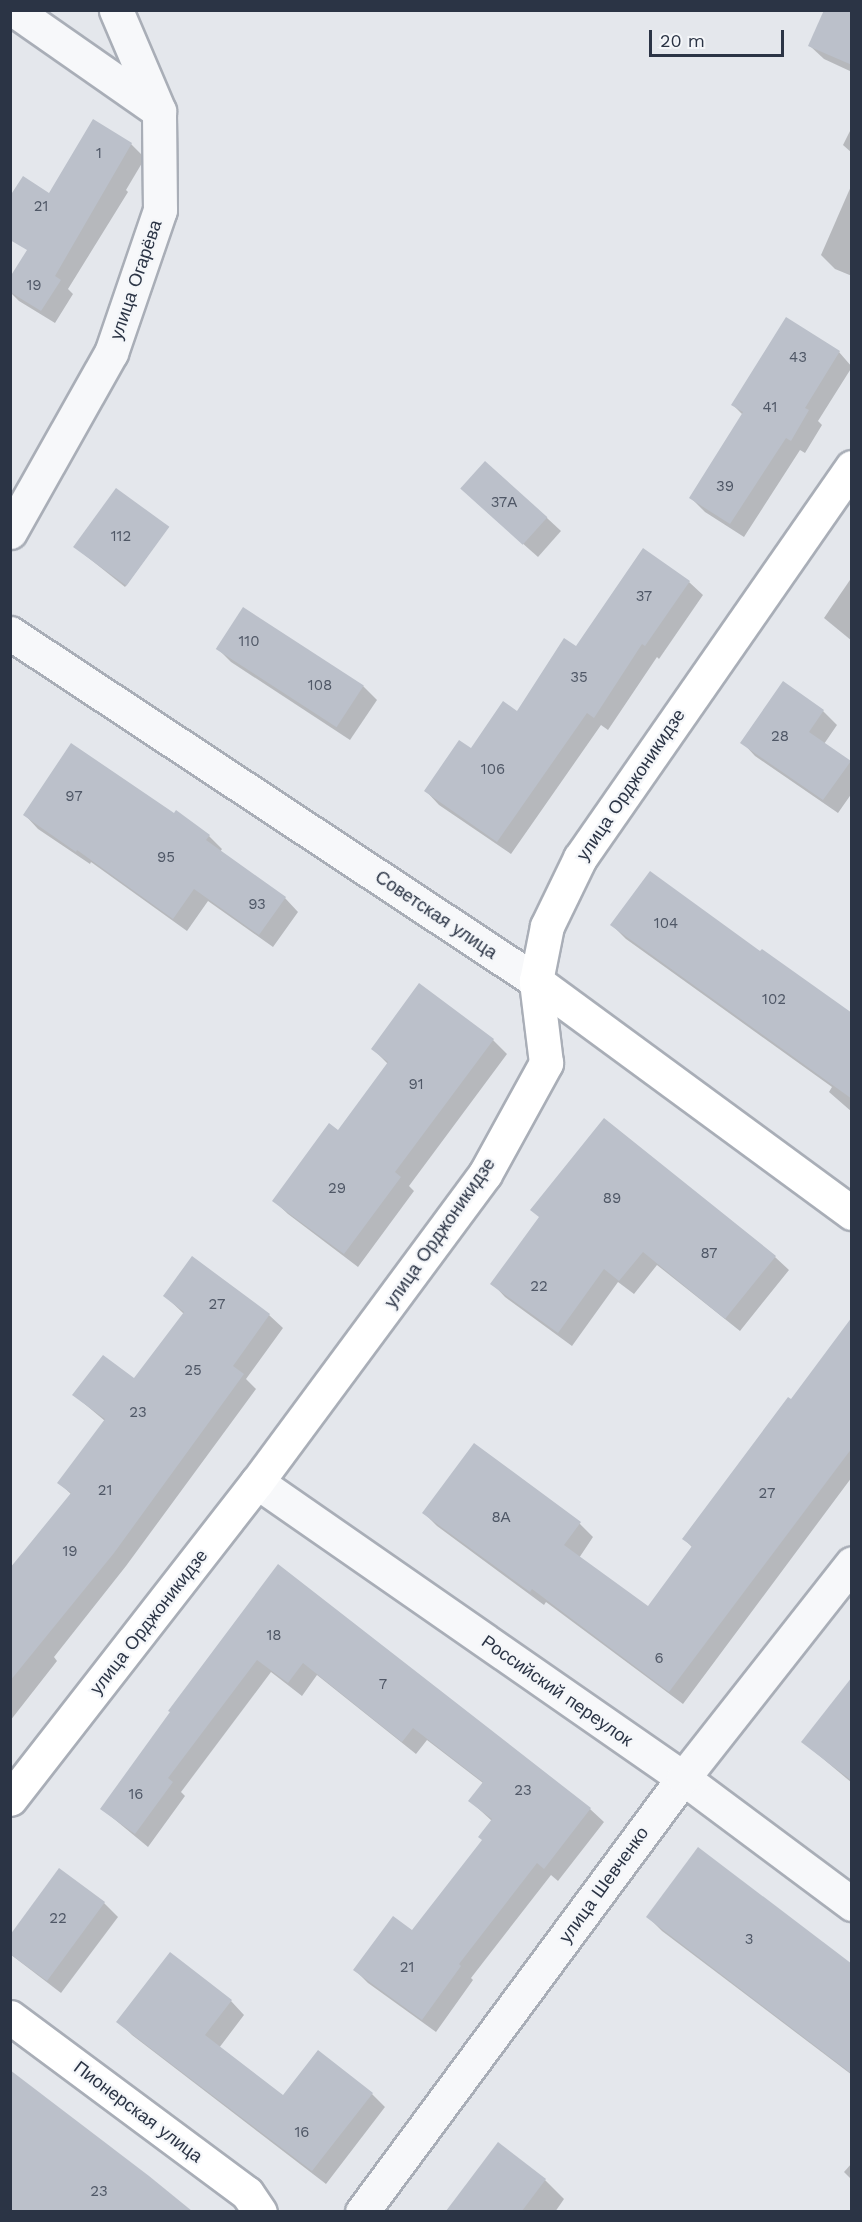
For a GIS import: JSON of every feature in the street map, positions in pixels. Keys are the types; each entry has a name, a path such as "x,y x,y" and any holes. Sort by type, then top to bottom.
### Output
{"main road":[{"name":"улица Орджоникидзе","path":"10,1799 257,1482 485,1174 546,1063 536,981 547,926 580,858 852,467"},
{"name":"Советская улица","path":"536,981 852,1213"},
{"name":"Пионерская улица","path":"10,2017 248,2193 260,2211"}],"street":[{"path":"14,10 159,111"},
{"name":"улица Огарёва","path":"10,532 111,353 160,210 159,111 117,10"},
{"name":"Советская улица","path":"10,633 536,981"},
{"name":"Российский переулок","path":"257,1482 682,1778 852,1904"},
{"name":"улица Шевченко","path":"362,2211 682,1778 852,1563"}],"building":[{"path":"824,10 852,10 852,65 808,46"},
{"path":"93,119 132,143 55,276 61,280 41,311 10,292 10,277 27,250 10,240 10,196 23,176 49,193"},
{"path":"786,317 840,351 805,408 809,410 791,441 786,438 730,524 689,498 743,412 731,405"},
{"path":"485,461 547,517 523,545 460,488"},
{"path":"116,488 169,527 126,586 73,547"},
{"path":"643,548 690,581 645,646 642,644 594,718 587,713 497,842 424,791 459,740 471,748 503,701 517,711 564,638 576,646"},
{"path":"243,607 364,685 337,727 216,649"},
{"path":"783,681 824,710 809,732 851,761 823,800 740,743"},
{"path":"71,743 174,813 176,810 210,835 206,840 286,897 259,935 194,889 173,919 77,850 76,852 23,815"},
{"path":"650,871 760,951 762,949 852,1013 852,1099 610,925"},
{"path":"419,983 494,1039 395,1172 401,1177 344,1254 272,1201 329,1123 338,1130 388,1062 371,1049"},
{"path":"604,1118 776,1256 725,1319 643,1252 619,1281 604,1269 558,1333 490,1284 539,1217 530,1210"},
{"path":"192,1256 270,1314 233,1366 244,1374 114,1553 10,1681 10,1568 71,1493 57,1483 105,1419 72,1395 103,1355 134,1378 184,1312 163,1296"},
{"path":"852,1317 852,1448 669,1692 532,1589 530,1592 422,1513 474,1443 581,1522 564,1545 648,1606 692,1546 682,1539 788,1397 791,1399"},
{"path":"278,1564 591,1808 544,1869 537,1863 459,1964 461,1966 422,2020 353,1970 393,1916 412,1930 482,1840 478,1837 492,1819 468,1801 483,1782 413,1728 402,1742 303,1663 288,1683 257,1660 168,1778 173,1782 135,1834 100,1809 170,1712 168,1711"},
{"path":"852,1677 852,1781 801,1742"},
{"path":"698,1847 852,1964 852,2074 646,1917"},
{"path":"59,1868 105,1902 47,1981 10,1954 10,1935"},
{"path":"170,1952 232,2000 205,2035 283,2095 318,2050 373,2093 312,2171 116,2022"},
{"path":"10,2070 149,2176 192,2211 10,2211"},
{"path":"498,2142 546,2179 522,2211 446,2211"}]}
